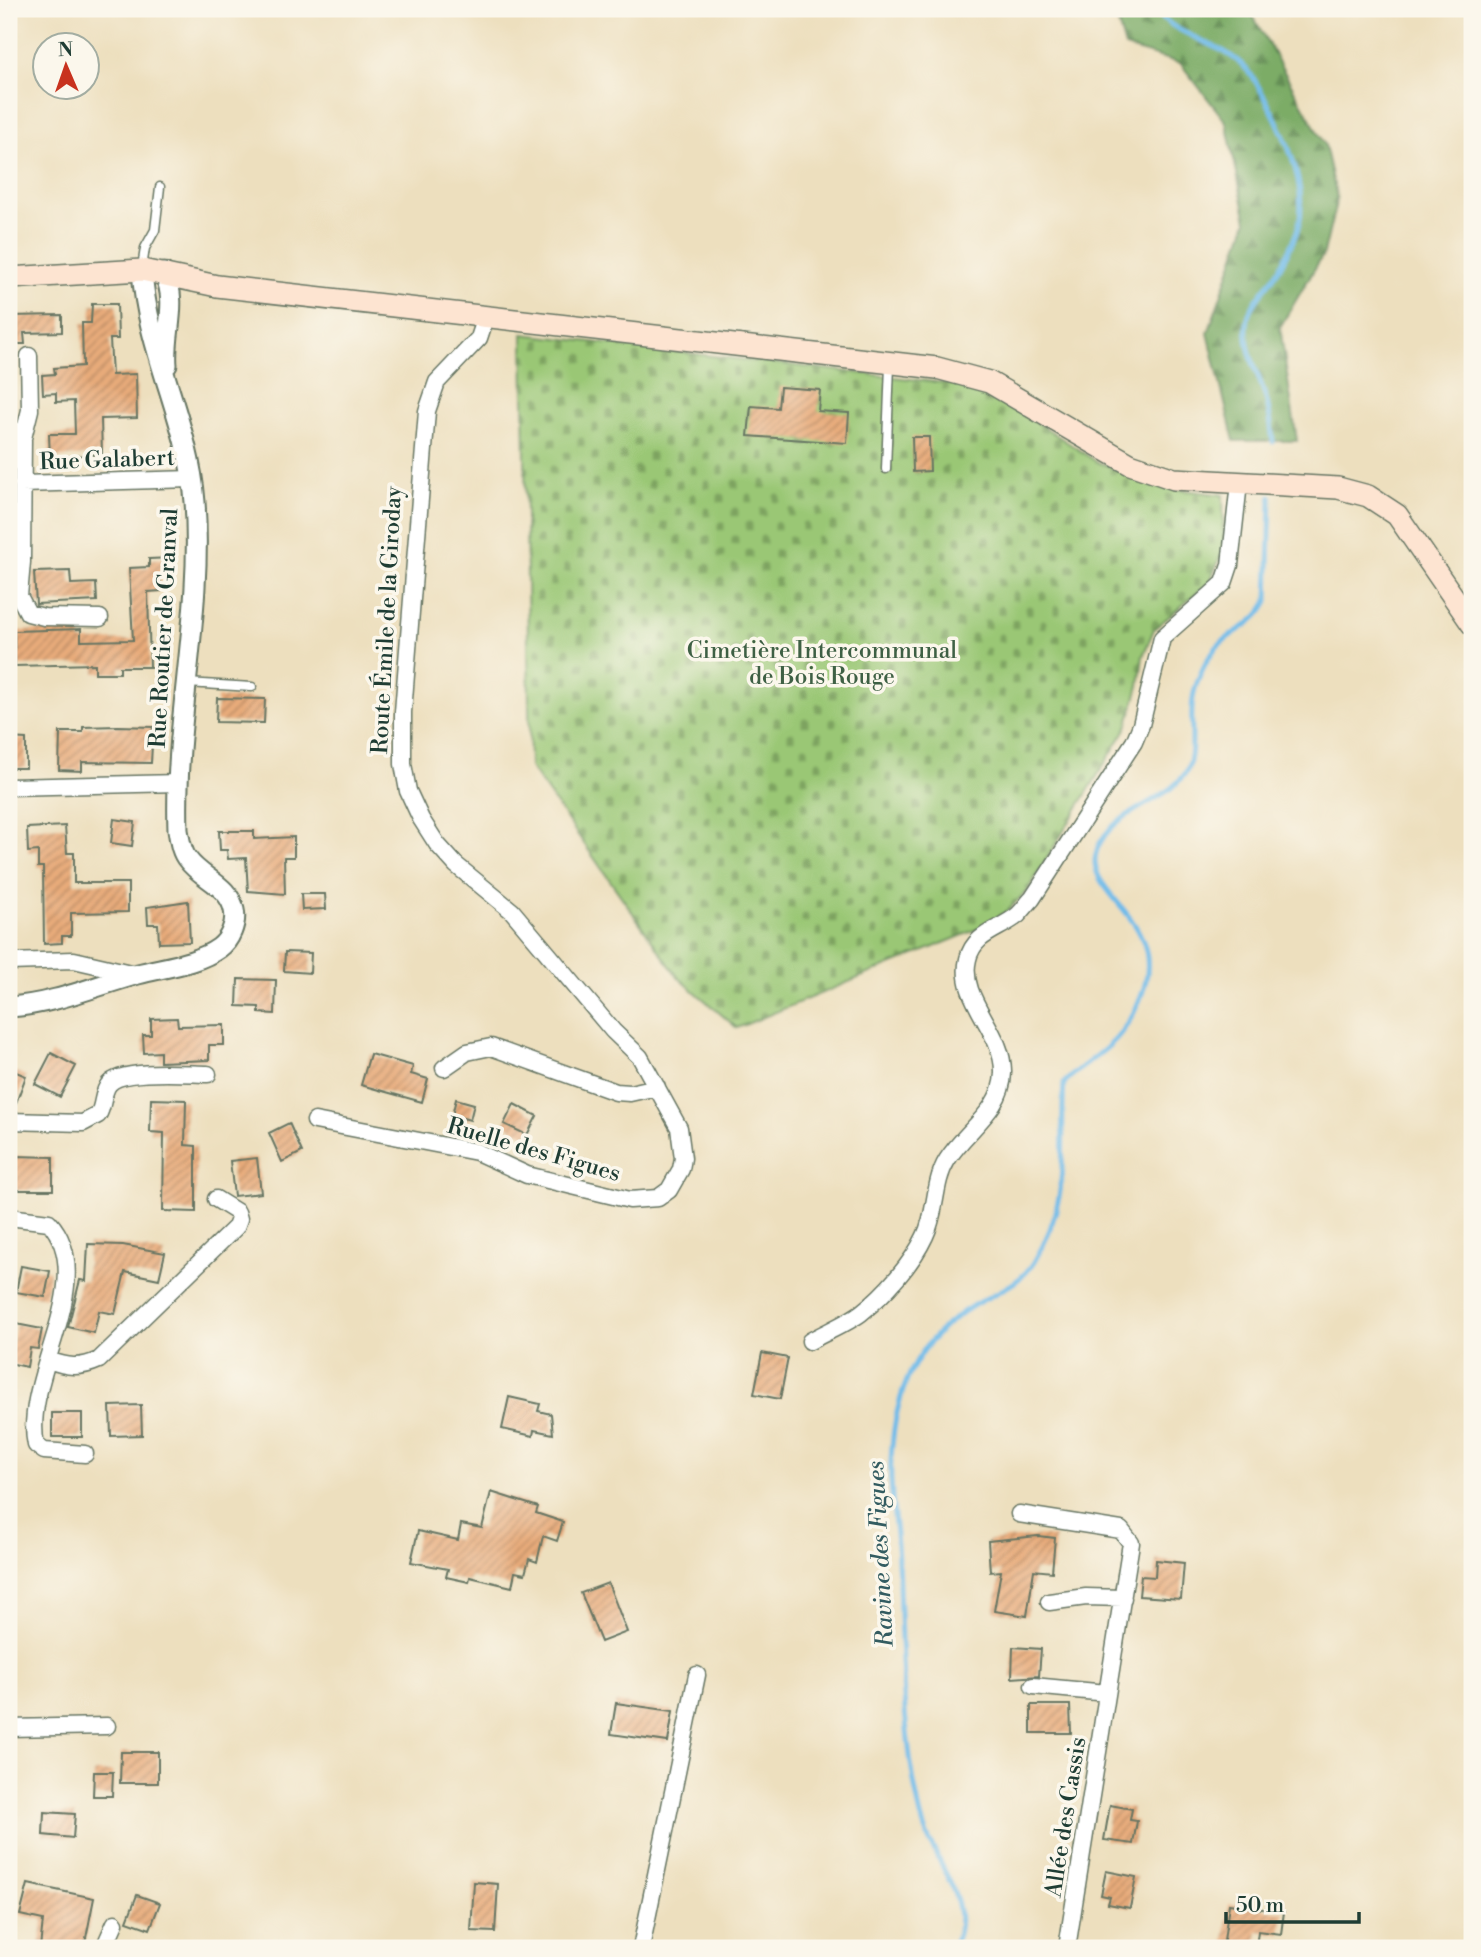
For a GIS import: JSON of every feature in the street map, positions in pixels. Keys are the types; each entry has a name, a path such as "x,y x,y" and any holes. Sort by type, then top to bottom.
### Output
{"main road":[{"path":"9,278 142,270 217,286 936,368 989,382 1130,464 1174,479 1338,488 1368,496 1397,514 1472,624"}],"street":[{"name":"Rue Routier de Granval","path":"9,1007 74,996 135,975 197,959 221,947 233,931 235,912 230,899 184,854 178,830 197,530 192,479 170,394 148,325 142,270"},
{"name":"Rue Routier de Granval","path":"164,274 171,286 172,310 166,352 170,394"},
{"path":"172,310 189,291 217,286"},
{"name":"Route Émile de la Giroday","path":"486,317 479,338 437,382 427,411 403,712 403,764 408,790 421,819 437,844 535,936 612,1031 640,1057 657,1087"},
{"name":"Rue Galabert","path":"29,356 30,410 23,438 15,562 19,596 28,613 44,617 100,618"},
{"name":"Rue Galabert","path":"9,426 23,438"},
{"name":"Rue Galabert","path":"22,484 192,479"},
{"path":"810,1340 859,1314 903,1268 926,1236 946,1163 959,1142 994,1106 1003,1073 1001,1055 993,1031 971,994 967,959 974,944 1017,915 1032,899 1133,742 1141,725 1162,638 1224,583 1230,565 1240,483"},
{"path":"9,787 179,783"},
{"path":"9,962 74,960 135,975"},
{"path":"443,1068 467,1052 491,1047 616,1092 630,1093 657,1087"},
{"path":"9,1121 83,1123 98,1115 104,1106 108,1084 115,1079 138,1074 208,1074"},
{"name":"Ruelle des Figues","path":"315,1121 477,1152 527,1175 643,1201 658,1198 669,1191 681,1169 683,1158 679,1128 657,1087"},
{"path":"48,1360 68,1367 82,1368 99,1360 236,1227 237,1212 216,1199"},
{"path":"9,1217 49,1222 61,1235 65,1250 65,1295 48,1360 34,1437 36,1446 44,1451 85,1454"},
{"name":"Allée des Cassis","path":"1019,1514 1110,1527 1127,1535 1132,1551 1068,1948"},
{"path":"1049,1602 1086,1597 1123,1598"},
{"path":"641,1948 697,1675"},
{"path":"1033,1686 1107,1693"},
{"path":"9,1728 107,1726"},
{"path":"104,1948 115,1923"}],"lane":[{"path":"142,270 142,257 155,230 160,187"},
{"path":"886,469 890,362"},
{"path":"187,683 252,687"}],"green space":[{"path":"1114,9 1249,9 1325,145 1337,198 1324,253 1280,327 1297,441 1234,441 1208,333 1247,221 1226,122 1180,63 1125,47"},
{"name":"Cimetière Intercommunal de Bois Rouge","path":"523,334 962,385 990,394 1019,410 1097,462 1175,489 1223,495 1224,549 1209,583 1154,629 1143,656 1139,686 1127,727 1027,891 1008,910 985,926 737,1028 678,977 530,767"}],"building":[{"path":"92,304 117,304 118,339 110,339 112,375 136,374 137,418 101,419 102,454 50,458 49,434 75,434 74,401 56,402 56,393 43,394 42,375 55,374 54,368 83,366 82,323 91,323"},
{"path":"62,315 62,332 24,333 25,344 9,344 9,316"},
{"path":"780,387 820,390 818,411 849,413 847,443 748,436 751,406 778,408"},
{"path":"912,437 929,437 930,471 913,472"},
{"path":"171,558 172,576 160,576 161,591 148,592 150,667 120,667 120,673 95,673 95,664 15,666 14,631 81,629 81,641 133,640 129,568 149,567 149,559"},
{"path":"70,571 71,584 96,583 97,601 36,604 34,572"},
{"path":"217,698 265,699 264,723 216,722"},
{"path":"83,727 153,727 151,763 82,762 82,771 59,770 60,732 83,732"},
{"path":"9,738 26,739 26,768 9,768"},
{"path":"114,819 135,822 132,846 111,843"},
{"path":"65,826 67,853 74,853 74,883 128,883 128,912 71,913 71,936 62,936 62,943 44,944 43,867 38,867 38,851 28,852 27,828"},
{"path":"219,831 254,831 254,839 294,837 294,857 284,857 285,894 248,891 246,858 228,859 227,850 220,850"},
{"path":"301,894 325,894 326,909 302,910"},
{"path":"188,901 190,942 159,943 158,924 148,924 147,907"},
{"path":"285,952 311,953 310,973 284,971"},
{"path":"238,979 276,980 275,1014 259,1013 259,1007 237,1006"},
{"path":"177,1018 178,1026 224,1025 224,1045 209,1045 209,1060 160,1062 160,1052 144,1053 143,1035 151,1035 151,1019"},
{"path":"51,1053 76,1066 60,1097 35,1084"},
{"path":"370,1054 413,1066 411,1074 428,1079 422,1102 361,1085"},
{"path":"9,1069 26,1076 13,1111 9,1111"},
{"path":"151,1099 186,1100 185,1145 196,1146 196,1212 163,1211 164,1133 150,1132"},
{"path":"456,1099 474,1104 470,1120 452,1115"},
{"path":"514,1104 537,1116 527,1135 504,1124"},
{"path":"289,1123 302,1152 282,1162 269,1133"},
{"path":"14,1156 53,1157 53,1190 14,1190"},
{"path":"257,1158 261,1193 234,1196 230,1161"},
{"path":"88,1244 123,1245 165,1253 159,1279 125,1272 115,1314 99,1311 94,1333 68,1327 80,1280 86,1281"},
{"path":"21,1266 50,1271 45,1297 16,1292"},
{"path":"16,1324 42,1329 38,1349 30,1348 27,1367 9,1363"},
{"path":"762,1353 788,1358 780,1399 754,1394"},
{"path":"509,1397 540,1404 538,1411 551,1414 553,1434 534,1430 533,1436 502,1429"},
{"path":"141,1405 142,1435 111,1436 110,1406"},
{"path":"52,1413 82,1413 82,1437 52,1437"},
{"path":"491,1492 538,1507 536,1513 563,1522 557,1541 543,1536 537,1562 529,1559 525,1574 515,1572 512,1587 470,1577 469,1582 446,1577 448,1569 411,1562 418,1531 458,1540 461,1524 482,1528"},
{"path":"1038,1536 1055,1538 1052,1572 1034,1570 1027,1616 994,1611 1001,1571 990,1572 988,1541"},
{"path":"1156,1560 1184,1563 1181,1599 1139,1596 1141,1576 1155,1577"},
{"path":"608,1583 627,1632 601,1642 581,1593"},
{"path":"1013,1647 1041,1649 1039,1676 1012,1678"},
{"path":"616,1703 673,1711 668,1742 611,1734"},
{"path":"1031,1705 1070,1705 1071,1733 1031,1733"},
{"path":"121,1752 158,1752 158,1783 120,1783"},
{"path":"94,1772 113,1772 112,1796 93,1796"},
{"path":"1110,1805 1132,1809 1130,1820 1137,1821 1133,1844 1104,1840"},
{"path":"44,1812 75,1814 73,1838 43,1835"},
{"path":"1106,1871 1136,1877 1130,1908 1108,1904 1110,1897 1101,1895"},
{"path":"474,1882 498,1884 495,1932 471,1931"},
{"path":"28,1884 94,1898 84,1948 40,1948 43,1920 20,1915"},
{"path":"137,1895 160,1903 150,1929 127,1921"},
{"path":"1229,1904 1284,1912 1281,1934 1258,1931 1256,1948 1223,1948"}],"waterway":[{"name":"Ravine des Figues","path":"1156,9 1176,28 1217,48 1244,66 1272,111 1295,168 1301,207 1299,225 1279,269 1253,306 1247,328 1251,357 1268,406 1273,442"},
{"name":"Ravine des Figues","path":"952,1948 959,1932 957,1899 922,1820 906,1724 891,1473 897,1413 911,1371 936,1335 953,1319 1007,1287 1029,1270 1046,1238 1054,1216 1062,1174 1064,1083 1110,1045 1123,1030 1142,993 1147,963 1142,939 1131,919 1103,884 1096,868 1097,850 1113,826 1174,786 1189,766 1192,707 1197,683 1204,667 1218,646 1253,620 1268,601 1271,496"}]}
